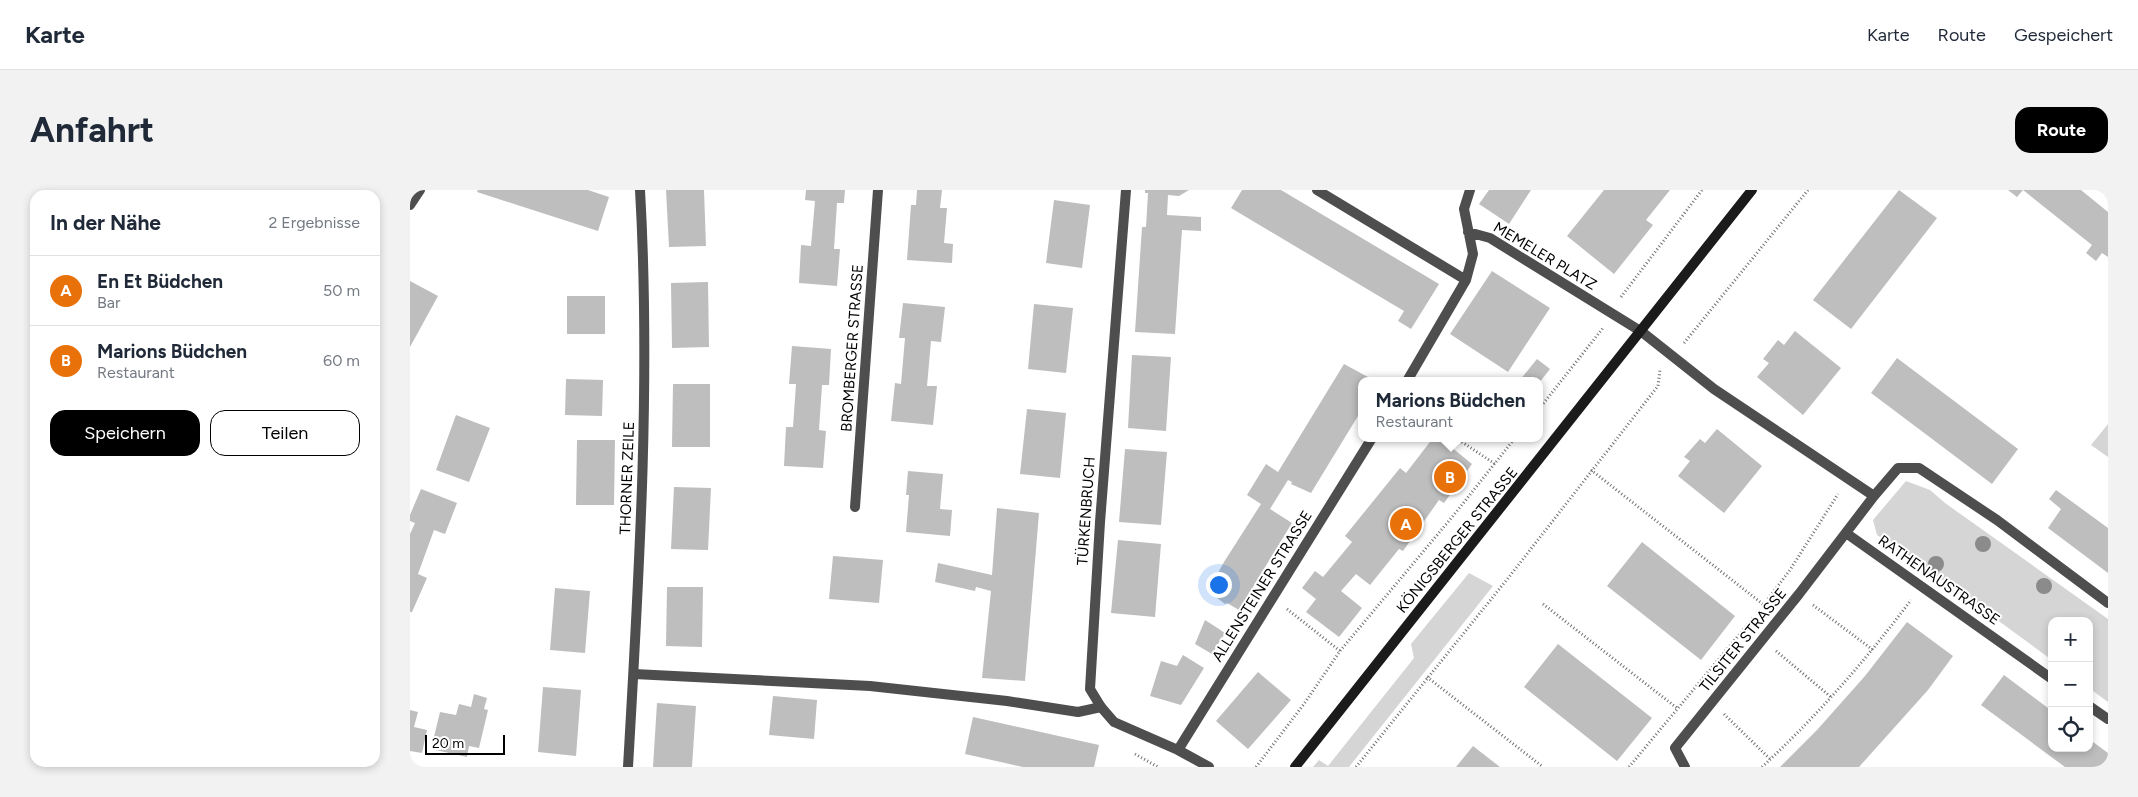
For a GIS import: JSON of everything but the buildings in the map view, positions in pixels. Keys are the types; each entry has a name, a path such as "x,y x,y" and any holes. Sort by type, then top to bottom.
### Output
{"street":[{"path":"410,205 420,190"},
{"name":"THORNER ZEILE","path":"628,767 644,468 644,262 640,190"},
{"name":"BROMBERGER STRASSE","path":"855,507 878,190"},
{"name":"TÜRKENBRUCH","path":"1126,190 1100,522 1090,689 1101,707 1114,722 1178,750 1209,767"},
{"path":"1317,190 1466,280"},
{"name":"MEMELER PLATZ","path":"1470,190 1464,209 1468,232 1490,238 1642,332"},
{"name":"KÖNIGSBERGER STRASSE","path":"1296,767 1642,332 1752,190"},
{"path":"1409,377 1466,280 1473,254 1468,232"},
{"path":"1642,332 1714,389 1874,496"},
{"name":"ALLENSTEINER STRASSE","path":"1178,750 1370,442"},
{"path":"1846,533 1898,468 1919,468 1997,520 2108,603"},
{"name":"RATHENAUSTRASSE","path":"1846,533 2048,676"},
{"name":"TILSITER STRASSE","path":"1685,767 1675,748 1846,533"},
{"path":"634,674 870,686 1007,701 1078,712 1101,707"},
{"path":"2090,707 2108,719"}],"path":[{"path":"1356,767 1658,386 1660,370 1808,190"},
{"path":"1462,442 1495,464"},
{"path":"1256,767 1304,704 1340,651 1512,442"},
{"path":"1592,470 1764,605"},
{"path":"1629,767 1764,605 1790,570 1848,478"},
{"path":"1762,767 1792,739 1873,650 1922,586"},
{"path":"1799,594 1873,650"},
{"path":"1273,598 1340,651"},
{"path":"1543,604 1678,708"},
{"path":"1762,640 1831,697"},
{"path":"1427,677 1543,767"},
{"path":"1711,702 1770,759"}],"shaded area":[{"path":"2108,424 2108,457 2091,445"},
{"path":"1906,481 1930,490 1945,503 2108,619 2108,702 2093,691 2093,617 2048,617 2048,657 1911,557 1877,535 1873,520"},
{"path":"1469,573 1493,586 1349,767 1313,767 1319,760 1328,766 1414,658 1411,644"}],"place":[{"name":"Marions Büdchen","path":"1450,477"},
{"name":"En Et Büdchen","path":"1406,524"}]}
